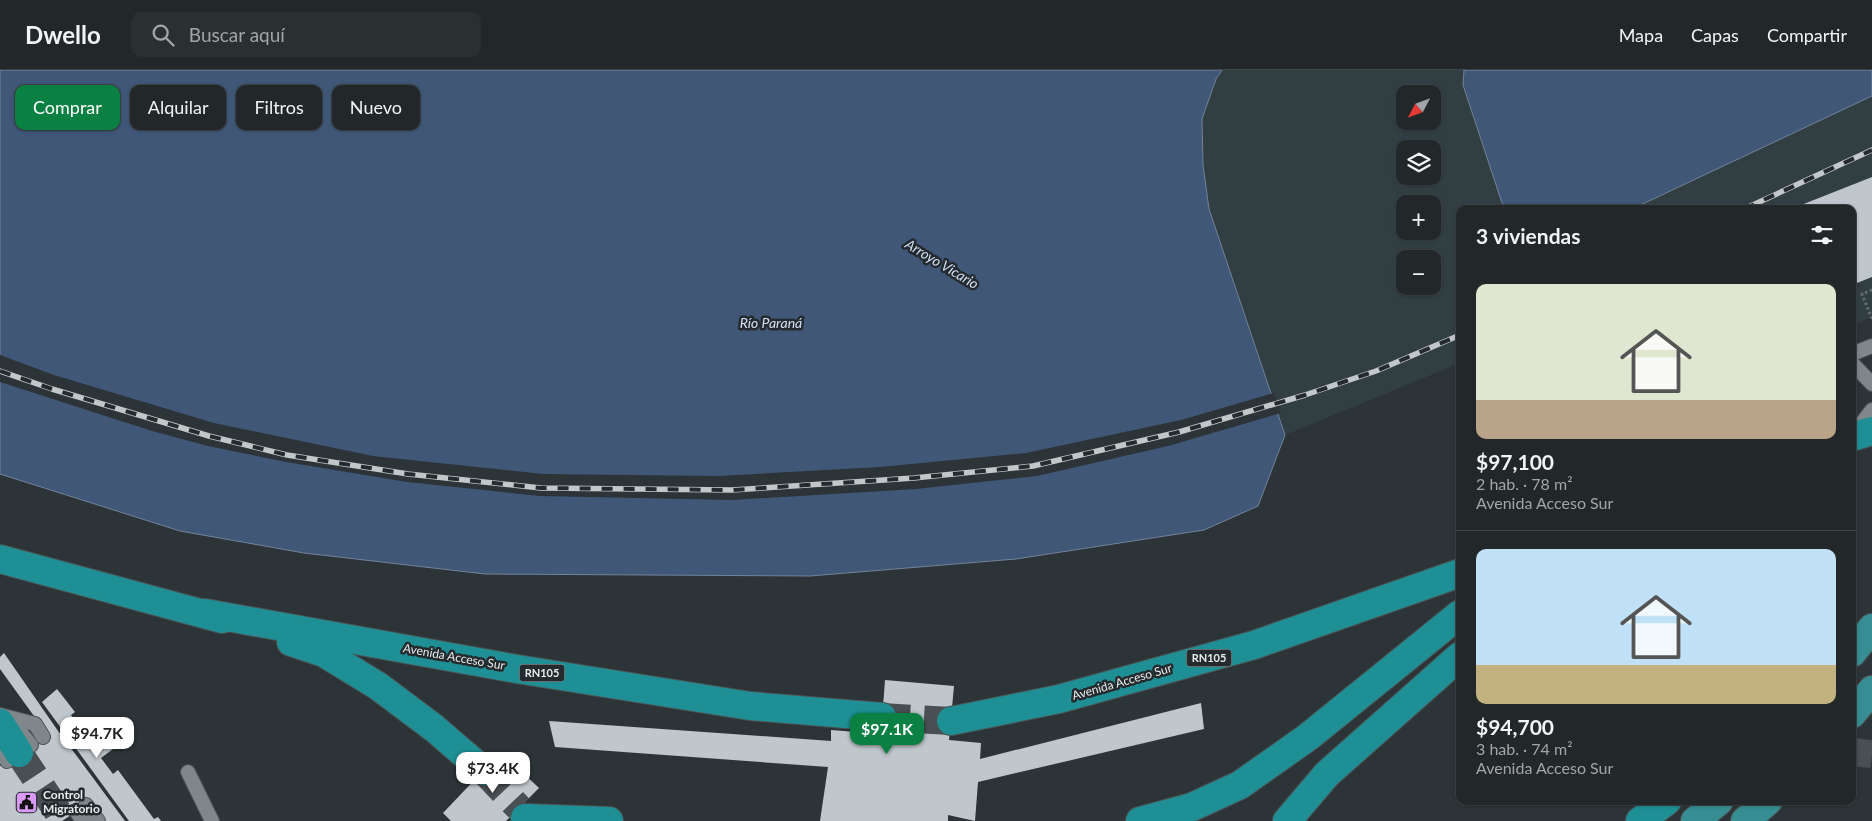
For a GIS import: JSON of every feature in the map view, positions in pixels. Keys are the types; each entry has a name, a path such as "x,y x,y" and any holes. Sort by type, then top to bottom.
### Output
{"highway":[{"path":"1856,435 1872,431"},
{"name":"Avenida Acceso Sur","path":"0,559 205,613 324,653 378,686 434,728 484,771"},
{"name":"Avenida Acceso Sur","path":"951,720 1059,700 1254,645 1456,574"},
{"name":"Avenida Acceso Sur","path":"205,613 508,667 750,706 882,718"},
{"path":"1140,821 1192,807 1240,785 1308,737 1456,617"},
{"path":"1287,821 1327,774 1456,660"},
{"path":"0,723 14,752"},
{"path":"1640,821 1662,805"},
{"path":"524,816 609,821"}],"main road":[{"path":"1856,648 1872,628"},
{"path":"1856,709 1872,690"},
{"path":"1695,821 1714,805"},
{"path":"1745,821 1763,805"}],"lane":[{"path":"1856,352 1872,346"},
{"path":"1856,367 1872,384"},
{"path":"1856,431 1872,410"},
{"path":"0,716 35,724 43,736"},
{"path":"0,716 24,735 14,752"},
{"path":"188,772 212,821"},
{"path":"82,812 98,821"}],"path":[{"path":"1872,290 1862,294 1872,319"}],"shaded area":[{"path":"1222,70 1464,70 1463,85 1502,203 1505,205 1456,205 1456,365 1285,435 1209,209 1203,165 1202,119 1216,79"},
{"path":"1872,96 1872,317 1856,324 1856,205 1640,205"}],"water":[{"name":"Río Paraná","path":"0,70 1222,70 1216,79 1202,119 1203,165 1209,209 1285,435 1258,506 1204,530 1016,559 810,576 485,574 304,553 180,531 0,474"},
{"path":"1464,70 1872,70 1872,96 1640,205 1505,205 1502,203 1463,85"}],"pier":[{"path":"0,355 54,375 214,423 373,456 543,474 718,476 880,467 1026,453 1181,420 1274,393 1281,413 1168,446 1037,476 916,489 732,500 540,496 407,482 286,462 208,446 152,431 0,382"}],"building":[{"path":"1872,177 1872,277 1856,283 1856,205 1801,205"},
{"path":"4,653 56,728 125,821 106,821 92,801 62,821 0,821 0,766 47,734 0,669 0,657"},
{"path":"885,680 954,686 949,740 981,743 980,759 1201,703 1204,729 978,782 975,821 948,815 948,821 820,821 828,767 555,747 549,721 831,741 831,730 881,734"},
{"path":"57,689 75,712 71,715 86,736 98,727 113,749 101,758 113,774 118,770 154,819 158,817 161,821 129,821 42,702"},
{"path":"501,752 539,788 506,821 451,821 443,813"}],"tunnel":[{"path":"882,717 951,721"},
{"path":"1856,752 1872,754"},
{"path":"19,753 64,821"},
{"path":"484,771 519,808"}],"railway":[{"path":"1753,205 1872,150"},
{"path":"0,371 52,389 209,436 287,455 408,474 541,488 732,490 914,478 1033,466 1179,432 1305,395 1376,371 1456,337"}],"place":[{"name":"Control Migratorio","path":"27,802"}],"water label":[{"name":"Arroyo Vicario","path":"942,264"}]}
